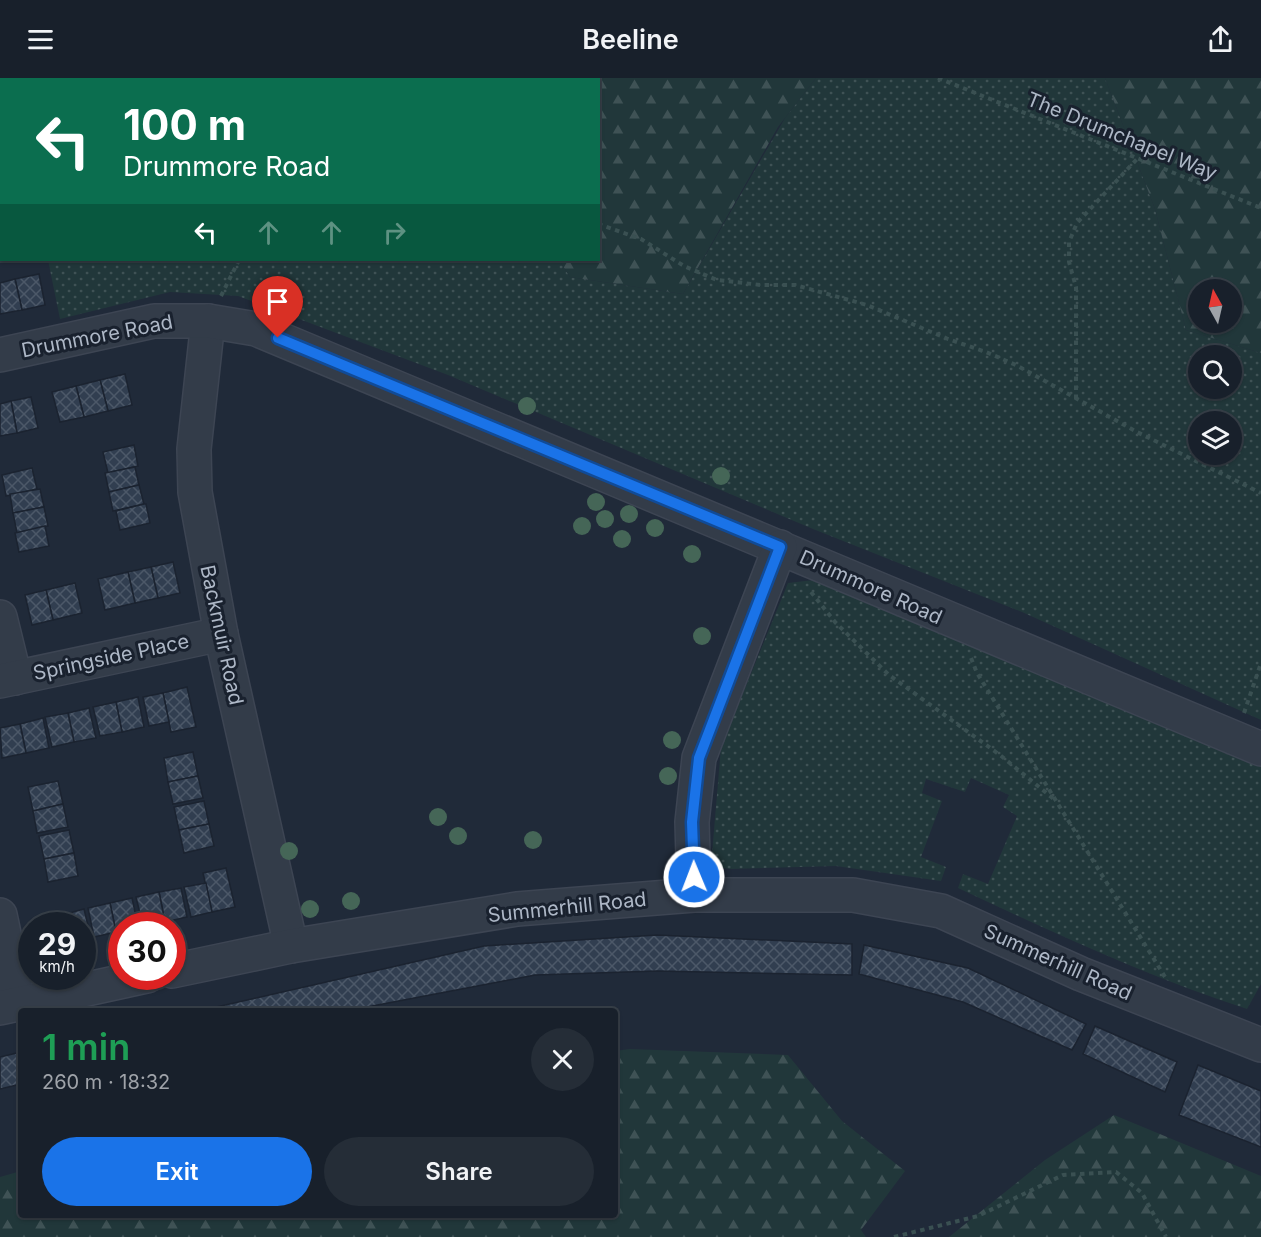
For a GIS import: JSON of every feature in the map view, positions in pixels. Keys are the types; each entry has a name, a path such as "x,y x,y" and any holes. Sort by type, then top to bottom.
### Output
{"street":[{"name":"Drummore Road","path":"0,355 154,321 208,321 256,329 1248,745"},
{"name":"Backmuir Road","path":"208,321 193,468 200,527 221,634 291,946"},
{"path":"694,895 692,822 699,758 780,547"},
{"path":"0,618 8,680"},
{"name":"Springside Place","path":"8,680 221,634"},
{"name":"Summerhill Road","path":"186,968 291,946 517,909 694,895 853,895 941,910 1081,974 1260,1043"},
{"path":"0,915 10,1006 108,985"}],"path":[{"name":"The Drumchapel Way","path":"938,78 1261,207"},
{"path":"1076,399 1076,287 1070,262 1069,242 1077,223 1138,158"},
{"path":"600,225 641,239 684,266 717,280 761,285 795,285 867,305 1016,365 1137,432 1261,493"},
{"path":"208,321 238,261"},
{"path":"806,586 835,622 889,675 1000,755 1058,803"},
{"path":"959,625 977,673 1168,980"},
{"path":"1248,745 1261,663"},
{"path":"894,1237 978,1216 1062,1175 1116,1172 1142,1193 1166,1237"}],"green space":[{"path":"600,78 816,78 778,127 683,294 570,277 560,261 600,261"},
{"path":"816,78 1105,78 1155,209 1186,330 1188,333 1196,333 1235,345 1188,345 1188,399 1242,399 1242,347 1261,353 1261,720 1022,612 813,529 448,375 238,296 170,292 60,319 48,261 560,261 570,277 683,294 785,118"},
{"path":"1105,78 1261,78 1261,353 1242,347 1242,345 1196,333 1242,333 1242,279 1188,279 1188,331 1155,209"},
{"path":"822,579 1261,766 1261,984 1247,1009 1137,968 958,888 963,874 988,884 1017,816 1003,807 1009,795 971,778 965,792 926,779 922,793 942,801 921,857 946,867 941,881 836,866 730,869 717,867 712,854 721,747 788,583"},
{"path":"630,1049 788,1055 842,1121 905,1171 861,1230 866,1237 0,1237 0,1177 18,1172 18,1218 618,1218 618,1051"},
{"path":"1114,1115 1261,1176 1261,1237 949,1237 1045,1160"}],"building":[{"path":"39,274 45,305 22,310 15,279"},
{"path":"15,279 22,310 0,314 0,283"},
{"path":"125,374 132,405 108,411 100,380"},
{"path":"100,380 108,411 84,417 76,386"},
{"path":"76,386 84,417 60,422 52,392"},
{"path":"31,397 38,428 17,433 11,401"},
{"path":"11,401 17,433 0,436 0,404"},
{"path":"134,445 138,466 108,473 103,452"},
{"path":"135,467 139,485 109,492 105,473"},
{"path":"32,468 37,489 6,496 2,475"},
{"path":"139,485 144,504 113,511 109,492"},
{"path":"40,489 44,507 13,513 10,494"},
{"path":"146,504 150,523 120,530 116,511"},
{"path":"44,507 48,526 17,533 13,513"},
{"path":"45,526 49,546 19,552 15,533"},
{"path":"173,562 180,593 158,598 151,567"},
{"path":"151,567 158,598 135,603 128,572"},
{"path":"128,572 135,603 105,610 98,579"},
{"path":"75,583 82,613 53,620 46,590"},
{"path":"46,590 53,620 32,625 25,595"},
{"path":"187,687 196,727 171,732 163,693"},
{"path":"163,693 169,722 149,726 143,697"},
{"path":"138,697 144,727 122,732 116,702"},
{"path":"116,702 122,732 100,736 93,707"},
{"path":"89,708 96,738 74,742 68,713"},
{"path":"68,713 74,742 52,747 45,717"},
{"path":"43,718 49,748 26,753 20,724"},
{"path":"20,724 26,753 2,758 0,728"},
{"path":"193,752 198,776 168,782 164,758"},
{"path":"198,776 203,798 173,804 168,782"},
{"path":"58,781 63,804 33,811 28,787"},
{"path":"204,801 209,824 179,830 174,807"},
{"path":"63,804 68,827 37,833 33,811"},
{"path":"209,824 214,846 184,853 179,830"},
{"path":"69,830 74,853 44,859 39,836"},
{"path":"74,853 78,876 48,882 44,859"},
{"path":"226,868 235,907 212,912 203,873"},
{"path":"206,883 212,912 191,917 184,887"},
{"path":"181,888 186,912 163,912 159,892"},
{"path":"159,892 163,912 140,912 136,897"},
{"path":"132,898 135,912 112,912 110,903"},
{"path":"110,903 112,912 108,912 108,934 96,937 96,912 89,912 88,908"},
{"path":"657,935 852,944 852,975 657,971 535,975 362,1008 212,1008 484,946"},
{"path":"864,945 968,968 1086,1024 1072,1050 963,1002 859,974"},
{"path":"1095,1026 1177,1062 1165,1092 1083,1054"},
{"path":"18,1053 18,1085 0,1089 0,1057"},
{"path":"1198,1065 1261,1091 1261,1147 1179,1115"}],"route":[{"path":"278,338 780,547 699,758 692,822 694,877"}]}
